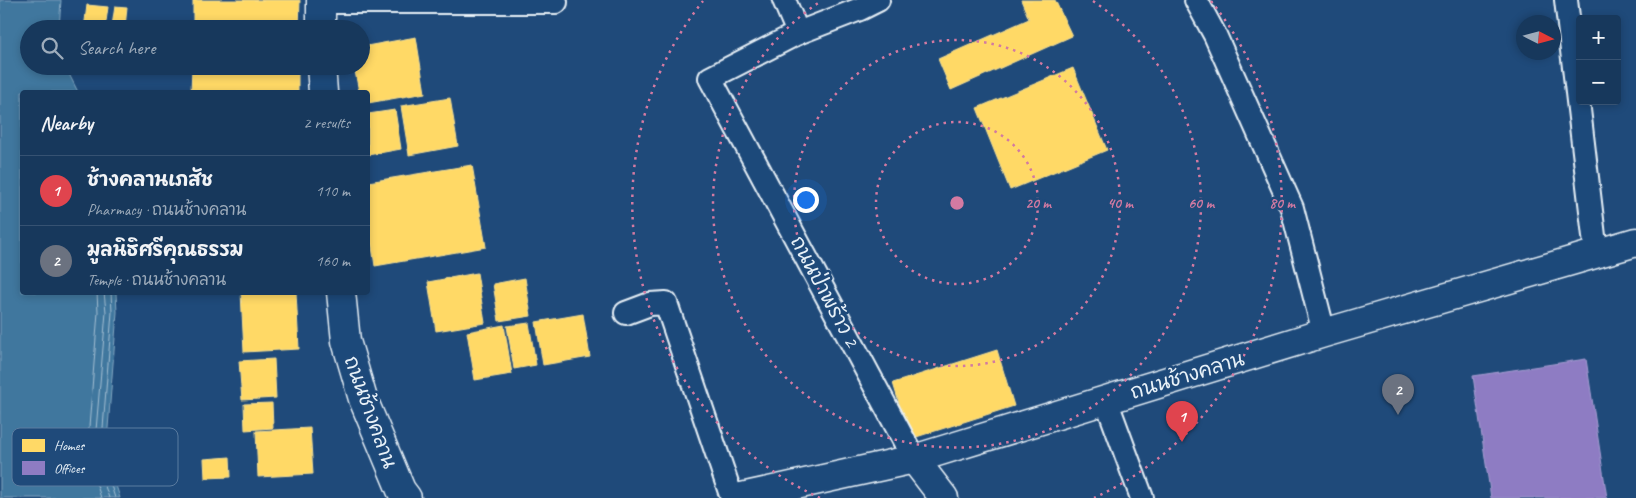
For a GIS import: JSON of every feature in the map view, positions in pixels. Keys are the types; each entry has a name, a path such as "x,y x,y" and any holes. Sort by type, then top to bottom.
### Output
{"street":[{"path":"784,0 798,33 878,0"},
{"path":"1196,0 1215,35 1292,208 1324,333"},
{"path":"1566,0 1596,253"},
{"path":"321,10 556,2"},
{"name":"ถนนป่าพร้าว 2","path":"798,33 710,78 914,459"},
{"path":"322,75 323,90"},
{"name":"ถนนช้างคลาน","path":"736,498 914,459 1324,333 1636,242"},
{"name":"ถนนช้างคลาน","path":"341,295 346,341 363,399 401,490 407,498"},
{"path":"626,313 650,304 666,303 732,498"},
{"path":"1106,400 1142,498"},
{"path":"914,459 944,498"}],"water":[{"path":"0,0 61,0 60,20 20,20 20,75 70,75 77,90 20,90 20,295 116,295 117,312 108,428 12,428 12,486 116,486 120,498 0,498"}],"building: Homes":[{"path":"193,0 300,0 299,20 193,20"},
{"path":"1021,0 1055,0 1072,36 951,90 938,59 1029,19"},
{"path":"87,5 108,7 106,20 85,20"},
{"path":"115,6 127,7 126,20 113,20"},
{"path":"416,37 425,93 370,103 370,90 359,90 356,75 370,75 370,45"},
{"path":"1073,68 1107,150 1010,190 977,108"},
{"path":"192,75 298,75 298,90 191,90"},
{"path":"450,98 458,146 409,155 401,106"},
{"path":"395,110 401,149 370,155 370,114"},
{"path":"472,165 486,247 375,266 370,234 370,182"},
{"path":"477,273 485,323 436,331 428,282"},
{"path":"525,278 531,316 499,321 493,284"},
{"path":"241,295 296,295 299,349 244,352"},
{"path":"583,314 590,357 543,365 536,322"},
{"path":"529,323 536,365 514,369 507,326"},
{"path":"504,325 512,374 475,380 467,332"},
{"path":"997,350 1014,406 910,439 893,383"},
{"path":"274,359 276,398 242,400 239,361"},
{"path":"272,403 273,428 245,430 244,404"},
{"path":"310,428 313,474 258,477 256,431"},
{"path":"230,457 231,477 205,478 204,459"}],"building: Offices":[{"path":"1586,359 1607,498 1491,498 1473,376"}],"place":[{"name":"มูลนิธิศรีคุณธรรม","path":"1398,415"},
{"name":"ช้างคลานเภสัช","path":"1182,442"}]}
